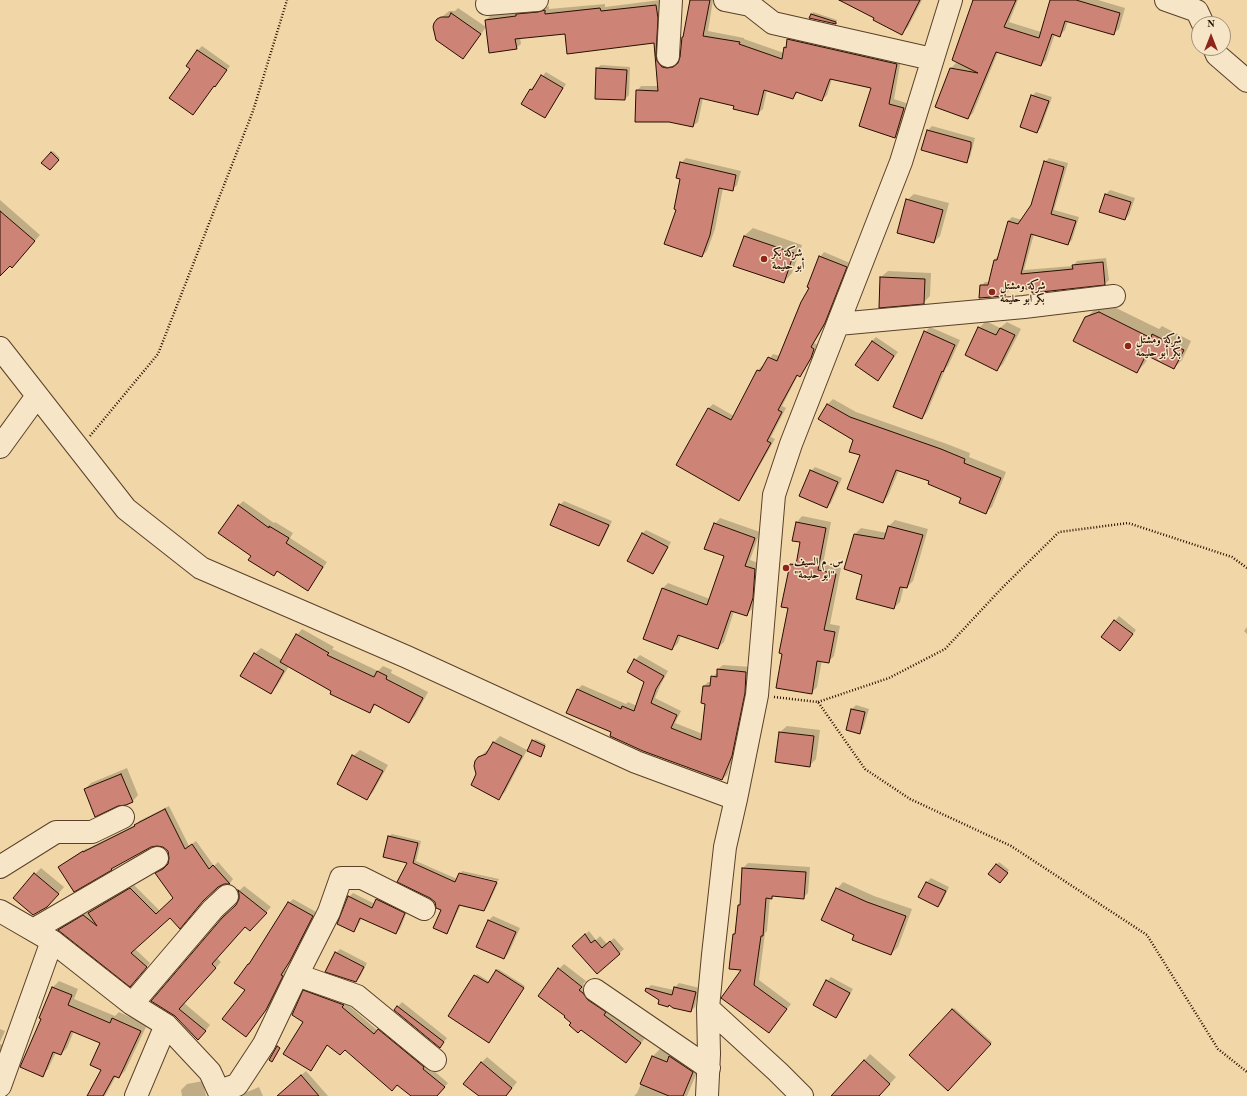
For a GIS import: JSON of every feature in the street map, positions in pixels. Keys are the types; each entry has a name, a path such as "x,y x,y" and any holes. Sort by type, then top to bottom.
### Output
{"street":[{"path":"487,4 537,0"},
{"path":"668,56 672,0"},
{"path":"725,0 750,6 772,23 932,58"},
{"path":"707,1096 709,1068 708,1008 725,847 757,695 774,496 791,444 901,162 950,0"},
{"path":"1166,0 1197,11 1199,16"},
{"path":"1218,56 1247,81"},
{"path":"838,324 1024,307 1114,296"},
{"path":"0,348 126,509 201,568 407,657 636,762 736,799"},
{"path":"0,447 37,396"},
{"path":"0,867 56,832 92,832 123,817"},
{"path":"33,930 157,858"},
{"path":"0,911 52,941 132,1004 166,1025 210,1072 220,1094 237,1085 264,1044 329,912 342,878 362,878 424,909"},
{"path":"132,1004 213,909 228,896"},
{"path":"0,1086 52,941"},
{"path":"297,975 357,996 435,1060"},
{"path":"595,990 709,1068"},
{"path":"708,1008 802,1096"},
{"path":"136,1096 166,1025"}],"path":[{"path":"80,450 158,354 253,111 287,0"},
{"path":"757,695 818,702 889,678 945,649 1002,588 1059,532 1128,523 1232,557 1247,568"},
{"path":"818,702 865,768 910,799 1011,846 1147,936 1218,1049 1247,1072"}],"building":[{"path":"690,0 710,0 703,36 740,42 739,44 782,59 784,47 786,48 787,39 897,64 889,104 904,108 895,138 859,126 871,88 830,79 822,101 796,92 793,99 764,90 758,115 733,109 734,106 700,98 693,127 669,122 635,122 636,90 658,91 654,43 567,54 565,34 515,39 517,49 489,53 485,20 545,10 545,14 600,8 601,11 656,5 658,18 657,61 662,67 673,67 678,63 680,57 682,37"},
{"path":"839,0 920,0 902,35 873,20 874,18"},
{"path":"973,0 1016,0 1004,27 1039,38 1050,0 1076,0 1120,13 1114,35 1065,21 1060,37 1052,34 1041,66 996,52 968,119 935,107 950,68 978,73 952,60"},
{"path":"451,13 481,34 463,59 436,40 433,27 434,23 441,17 449,17"},
{"path":"811,14 836,22 836,24 809,18"},
{"path":"197,50 227,70 193,115 169,98 190,69 186,66"},
{"path":"596,68 627,70 625,100 595,99"},
{"path":"541,75 563,88 545,118 521,104"},
{"path":"1031,95 1049,101 1037,133 1020,127"},
{"path":"927,130 971,142 967,163 921,150"},
{"path":"51,152 59,160 50,170 41,163"},
{"path":"1044,161 1064,167 1051,214 1076,221 1068,245 1031,234 1021,274 1073,269 1072,265 1103,262 1105,285 1032,293 1032,290 1005,285 1005,296 979,298 980,285 988,285 994,260 997,260 1008,221 1018,224 1031,205"},
{"path":"680,162 736,175 733,191 719,188 710,235 702,257 664,244 676,210 674,209 680,179 676,178"},
{"path":"1105,194 1131,202 1125,220 1099,212"},
{"path":"906,199 943,210 934,243 897,233"},
{"path":"0,211 35,241 12,268 10,266 0,276"},
{"name":"شركة بكر أبو حليمة","path":"744,236 794,253 784,283 733,266"},
{"path":"819,256 847,267 825,323 811,347 814,349 811,358 800,377 797,375 778,410 782,412 767,441 771,443 739,501 676,465 708,408 731,420 757,370 760,371 768,357 777,361 801,302 809,288 807,287"},
{"path":"880,277 925,279 924,304 879,308"},
{"name":"شركة ومشتل بكر أبو حليمة","path":"1099,312 1151,338 1152,334 1184,350 1174,369 1146,355 1137,373 1073,341 1085,317"},
{"path":"978,327 996,335 1000,328 1015,335 997,371 965,355"},
{"path":"924,331 955,345 943,372 942,371 922,419 893,407"},
{"path":"872,341 894,356 878,381 855,365"},
{"path":"827,404 850,417 965,459 964,463 1001,478 986,514 959,503 961,498 928,484 929,481 896,470 883,503 847,489 860,455 849,452 853,440 818,419"},
{"path":"810,470 838,482 827,508 799,496"},
{"path":"559,504 609,525 599,546 550,525"},
{"path":"238,505 269,528 269,526 289,538 286,543 323,567 308,591 277,571 274,576 248,560 251,556 218,533"},
{"path":"796,522 826,528 818,570 836,574 824,630 835,632 829,663 817,661 812,694 776,688 782,654 779,653 788,608 781,607 790,564 796,565 800,542 792,541"},
{"path":"714,523 755,538 745,566 755,569 753,598 747,616 731,611 718,649 678,635 672,650 643,639 662,588 707,605 724,556 704,549"},
{"path":"888,526 923,535 907,588 900,587 894,609 856,599 862,575 844,569 854,534 884,539"},
{"path":"642,533 668,547 653,574 627,561"},
{"path":"1114,620 1133,634 1120,651 1101,637"},
{"path":"296,634 329,653 327,655 374,677 377,671 387,676 386,679 423,698 409,723 374,704 370,713 330,694 331,691 280,662"},
{"path":"254,653 284,671 271,694 240,676"},
{"path":"634,659 664,676 656,689 651,703 677,715 671,728 701,740 705,704 701,703 703,686 710,686 711,676 717,677 717,669 746,672 745,693 732,756 722,780 643,751 610,736 611,732 566,713 577,689 621,709 622,706 634,711 644,682 627,672"},
{"path":"851,709 865,712 860,734 846,730"},
{"path":"779,732 814,736 810,767 775,762"},
{"path":"532,740 545,746 541,757 527,751"},
{"path":"493,742 522,756 499,800 471,785 476,774 474,766 475,761 478,757 486,754"},
{"path":"352,755 383,771 367,800 337,784"},
{"path":"121,774 133,802 118,806 95,817 84,789"},
{"path":"165,809 185,849 192,844 209,869 213,865 230,884 224,884 218,887 203,901 180,929 170,918 131,953 147,967 130,987 58,930 83,915 97,926 88,913 130,888 156,914 173,898 155,873 163,869 168,864 168,851 163,847 151,847 74,892 58,867 83,851 135,826 134,825"},
{"path":"388,836 418,843 413,863 455,882 459,873 497,882 484,911 459,905 447,934 433,928 441,910 436,908 435,902 430,898 397,882 407,863 383,857"},
{"path":"996,864 1008,873 1000,883 988,874"},
{"path":"742,868 806,872 804,899 772,896 772,899 766,898 763,936 761,936 754,985 787,1009 769,1033 721,998 741,970 729,969 733,934 735,934 738,905 740,905"},
{"path":"34,873 59,894 47,907 33,915 13,898"},
{"path":"926,882 946,891 938,907 918,897"},
{"path":"836,888 867,902 906,916 891,955 852,940 854,935 821,920"},
{"path":"238,890 267,913 250,931 245,927 212,964 216,968 179,1009 206,1031 198,1040 175,1016 151,1001 222,918 236,905 239,899"},
{"path":"348,896 372,908 376,899 405,913 396,934 360,918 354,932 337,924"},
{"path":"288,902 313,916 290,961 281,975 283,976 266,1010 246,1037 222,1019 245,990 234,983 249,964"},
{"path":"488,920 516,932 504,959 476,947"},
{"path":"585,934 591,943 595,940 602,948 610,941 620,954 597,974 572,946"},
{"path":"335,952 364,967 356,982 325,972"},
{"path":"558,968 582,987 579,990 588,1000 606,1012 604,1015 641,1043 626,1063 581,1030 578,1033 569,1025 571,1023 564,1017 565,1016 538,996"},
{"path":"496,970 524,988 489,1043 448,1016 474,975 488,983"},
{"path":"826,980 850,993 836,1018 813,1005"},
{"path":"52,987 72,995 68,1005 110,1023 112,1018 141,1031 119,1078 114,1076 103,1096 87,1096 101,1070 90,1065 100,1043 71,1031 61,1055 53,1052 43,1077 20,1067 41,1019 39,1018"},
{"path":"674,987 696,992 691,1012 673,1008 669,1005 668,1007 658,1004 659,1000 645,991 646,988 672,995"},
{"path":"303,990 344,1005 342,1007 374,1034 378,1029 424,1067 423,1069 445,1087 437,1096 411,1096 397,1085 392,1091 345,1050 340,1055 327,1045 311,1071 283,1054 303,1022 292,1015"},
{"path":"397,1006 444,1042 440,1048 394,1010"},
{"path":"952,1009 991,1044 948,1091 909,1055"},
{"path":"277,1046 280,1048 272,1062 269,1060"},
{"path":"652,1056 667,1062 669,1056 693,1072 683,1096 669,1096 640,1084"},
{"path":"864,1060 890,1084 879,1096 831,1096"},
{"path":"481,1062 512,1088 506,1096 479,1096 463,1084"},
{"path":"301,1075 319,1096 277,1096"}],"place":[{"name":"شركة بكر أبو حليمة","path":"764,259"},
{"name":"شركة ومشتل بكر ابو حليمة","path":"992,292"},
{"name":"شركة ومشتل بكر أبو حليمة","path":"1128,346"},
{"name":"س. م السيف \"ابو حليمة\"","path":"786,568"}]}
